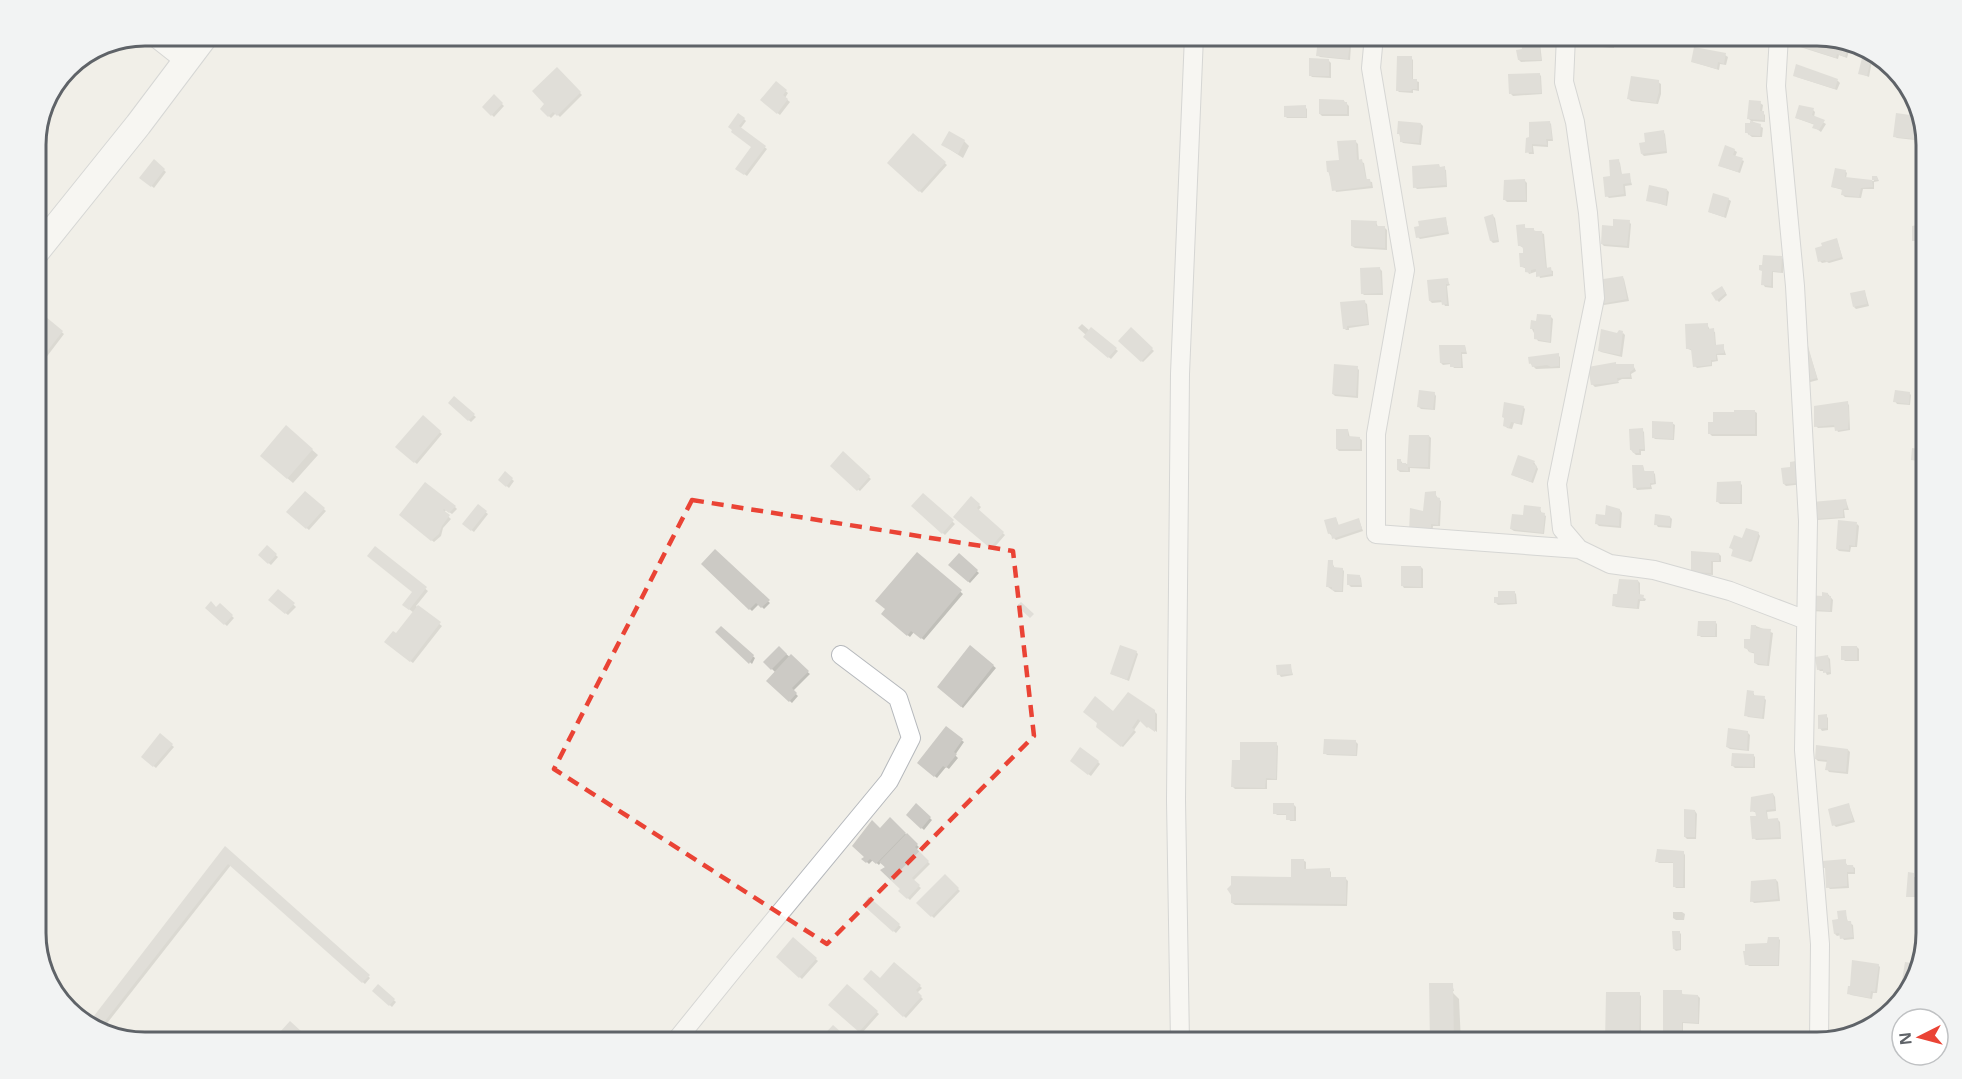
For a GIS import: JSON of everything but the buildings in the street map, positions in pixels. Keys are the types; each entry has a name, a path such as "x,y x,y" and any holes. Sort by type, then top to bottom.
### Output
{"street":[{"path":"166,46 186,62"},
{"path":"47,238 198,46"},
{"path":"1180,1032 1176,800 1180,374 1194,46"},
{"path":"1373,46 1371,68 1405,270 1376,434 1376,534 1579,549 1610,564 1654,570 1730,591 1806,620"},
{"path":"1566,46 1564,82 1575,123 1588,213 1595,298 1557,484 1562,529 1579,549"},
{"path":"1778,46 1776,86 1795,286 1808,521 1804,750 1820,944 1819,1032"},
{"path":"683,1032 889,782 911,738 898,698 841,656"}],"highlighted area":[{"path":"692,500 1013,551 1034,736 827,944 554,769"}]}
